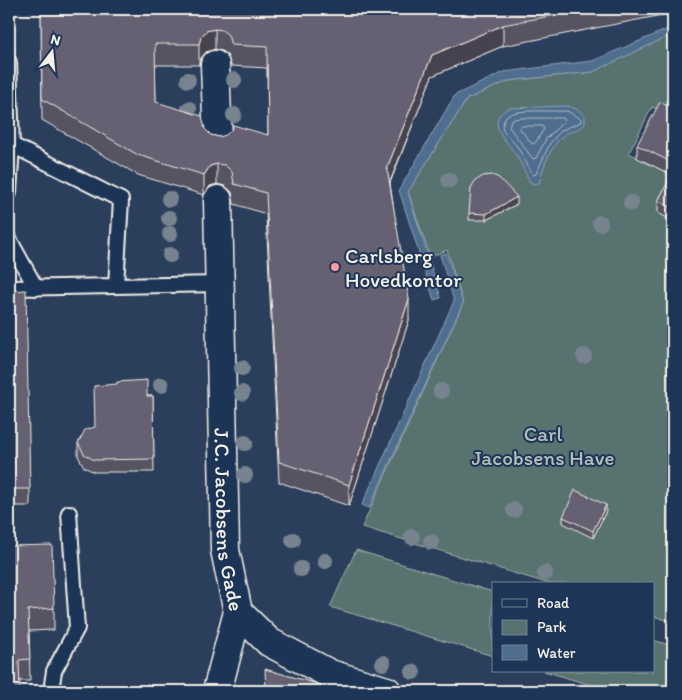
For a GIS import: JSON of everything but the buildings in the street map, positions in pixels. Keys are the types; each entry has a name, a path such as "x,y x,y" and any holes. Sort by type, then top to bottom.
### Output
{"street":[{"path":"214,65 218,142"},
{"name":"J.C. Jacobsens Gade","path":"218,200 225,550 238,612 269,642 330,674 388,691"},
{"path":"217,691 238,612"}],"lane":[{"path":"9,62 12,146 9,193"},
{"path":"12,146 121,200 116,286"},
{"path":"9,239 36,288"},
{"path":"9,288 220,284"},
{"path":"51,691 54,672 77,628 69,513"}],"green space":[{"name":"Carl Jacobsens Have","path":"673,28 673,116 652,107 629,153 673,176 659,213 673,221 673,622 654,616 654,582 543,582 362,527 463,303 447,250 430,257 408,192 467,99 508,81 593,72"},
{"path":"356,550 492,592 492,656 330,607"},
{"path":"654,640 673,646 673,691 611,691 547,672 654,672"}],"water":[{"path":"673,27 673,34 593,72 508,81 467,99 408,192 441,298 434,300 399,190 455,95 504,72 592,61"},
{"path":"568,106 578,110 585,116 585,124 581,128 567,133 559,140 548,157 539,183 532,184 517,156 499,132 498,119 501,113 509,108"},
{"path":"446,253 463,303 369,508 362,505 454,301 440,255"}],"place":[{"name":"Carlsberg Hovedkontor","path":"335,267"}]}
